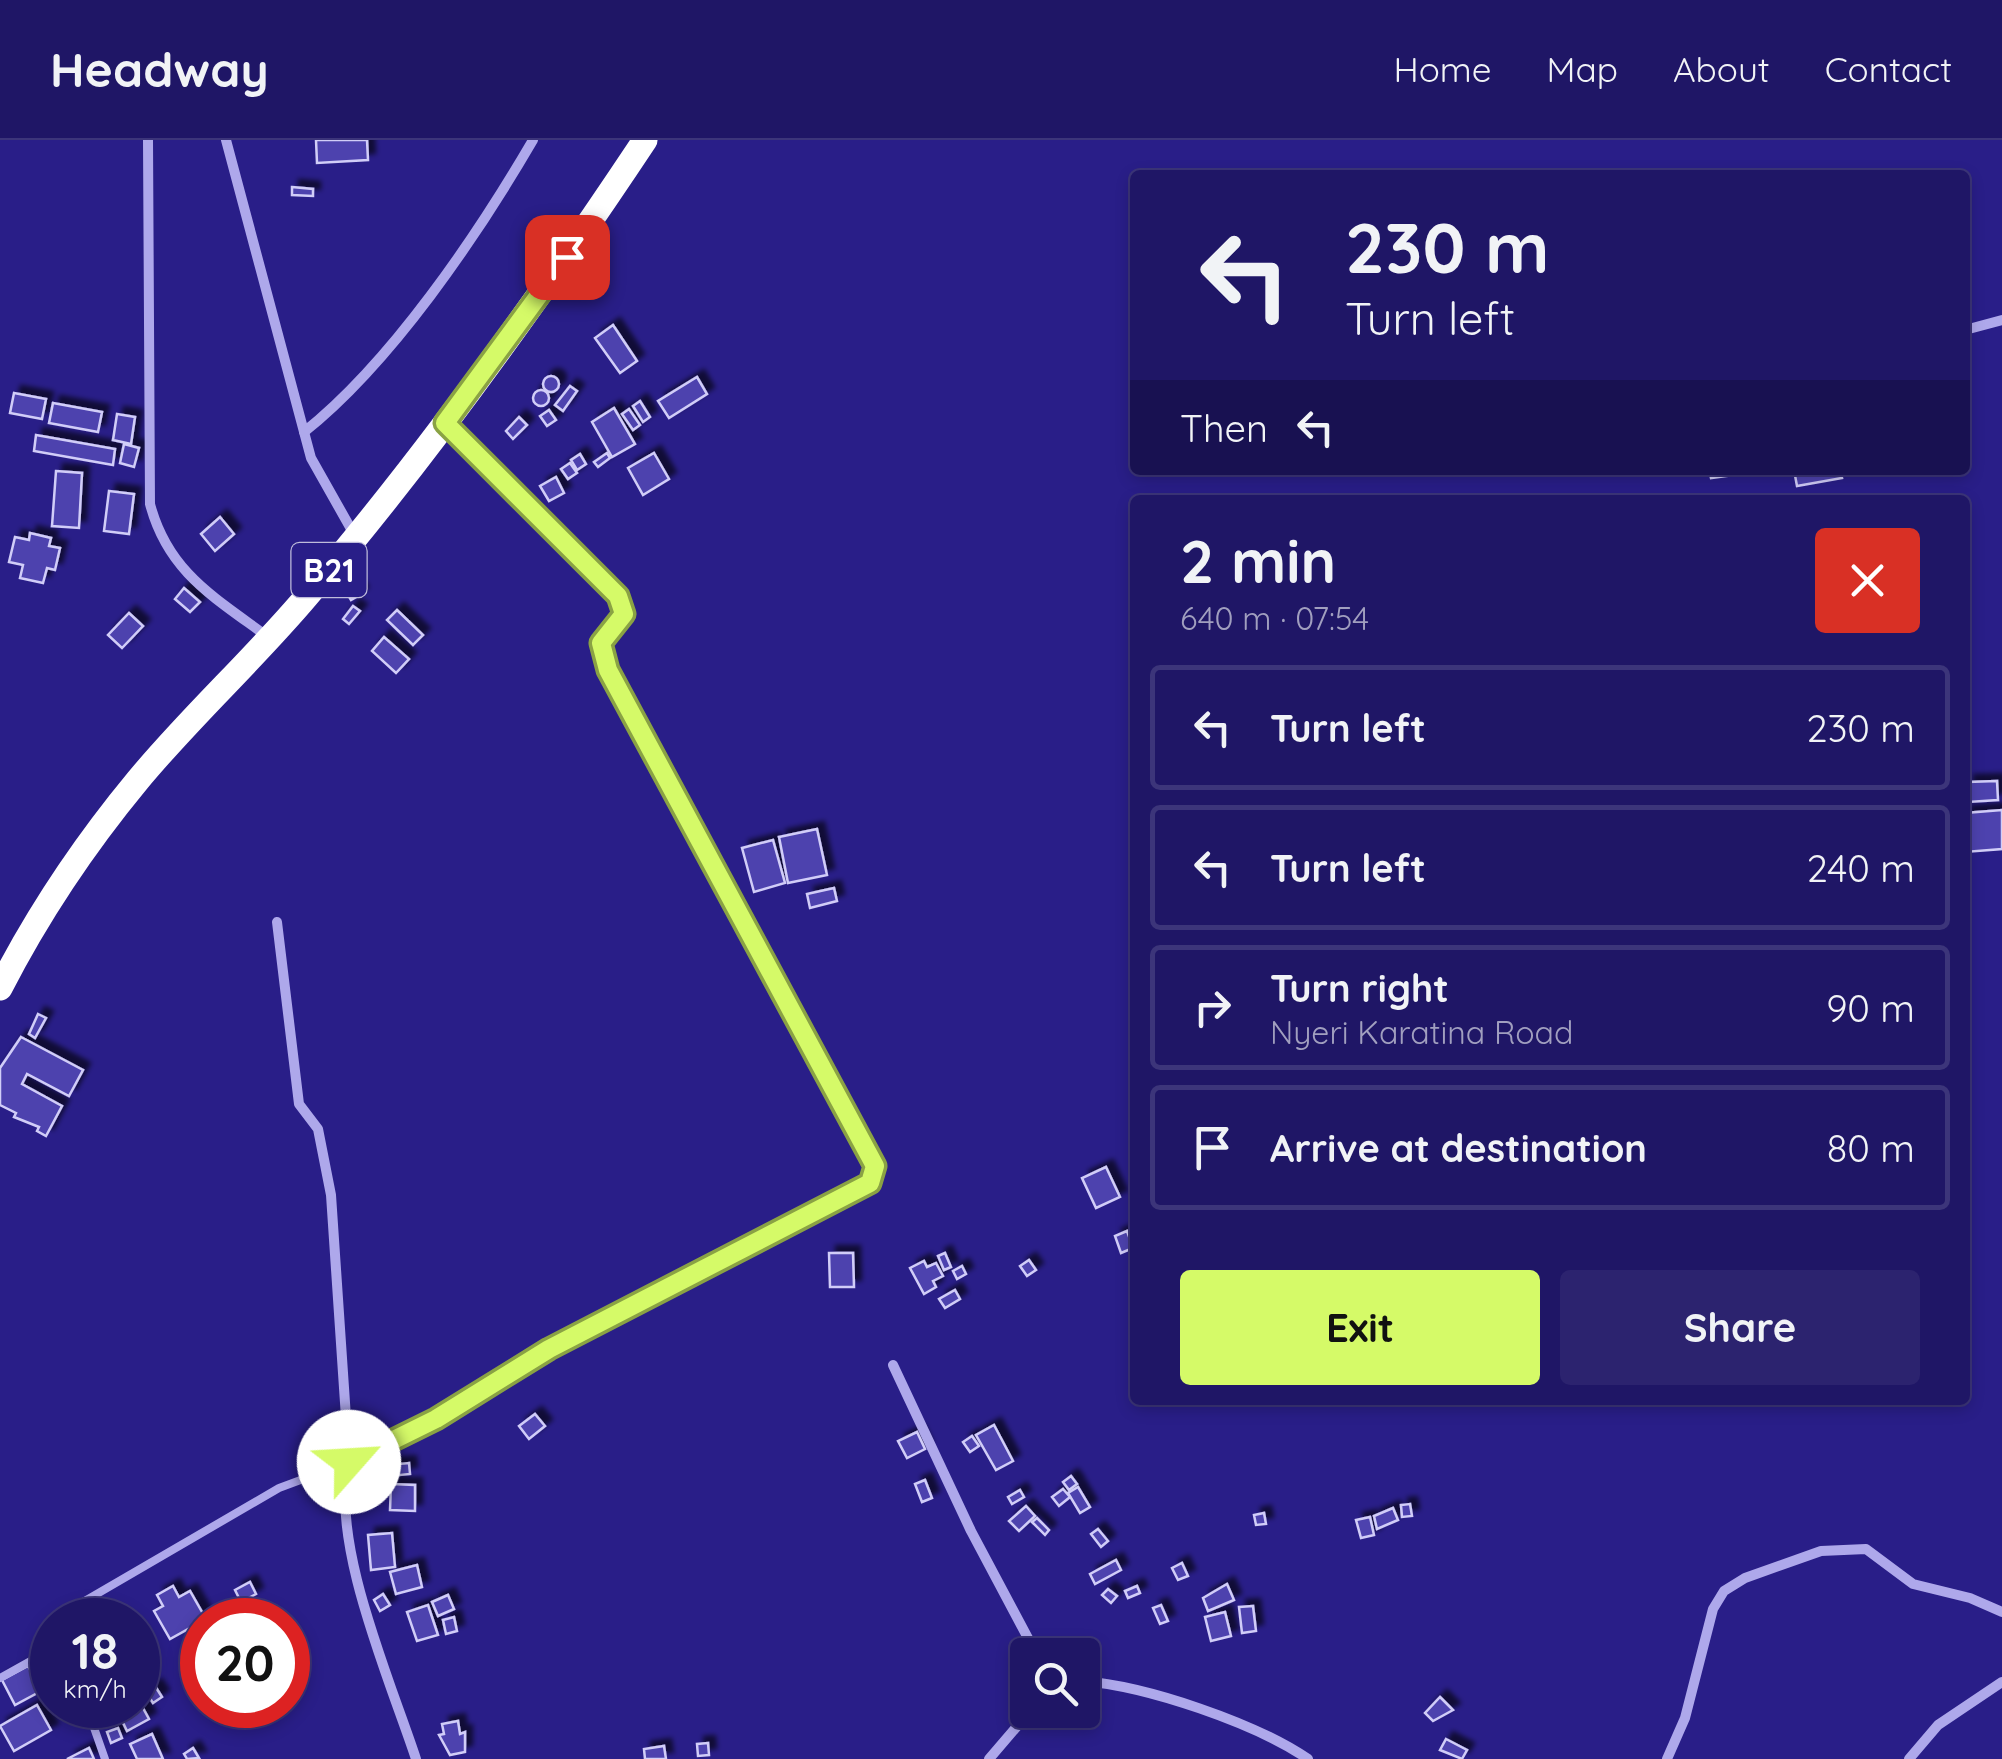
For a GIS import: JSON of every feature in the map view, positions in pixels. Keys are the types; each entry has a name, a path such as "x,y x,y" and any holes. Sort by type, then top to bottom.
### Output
{"highway":[{"name":"B21","path":"0,988 83,851 140,778 356,538 548,286 645,140"}],"street":[{"path":"148,140 150,504 159,536 186,575 268,638"},
{"path":"226,140 311,458 356,538"},
{"path":"304,432 344,400 408,320 504,191 534,140"},
{"path":"1970,329 2002,320"},
{"path":"277,922 300,1104 318,1129 331,1195 349,1462 342,1488 355,1572 416,1759"},
{"path":"893,1364 971,1531 1028,1638"},
{"path":"1667,1759 1685,1718 1713,1608 1724,1591 1745,1578 1822,1551 1866,1549 1912,1584 1970,1598 2002,1612"},
{"path":"1909,1759 1938,1725 2002,1682"},
{"path":"1100,1683 1117,1684 1180,1703 1290,1746 1308,1759"},
{"path":"989,1759 1016,1728"}],"lane":[{"path":"89,1598 279,1488 349,1462 436,1419 549,1349 870,1183 875,1166 608,670 601,643 624,614 618,596 445,423"},
{"path":"0,1678 30,1662"},
{"path":"94,1728 105,1759"}],"building":[{"path":"316,140 367,140 368,160 317,163"},
{"path":"292,187 313,189 313,196 292,195"},
{"path":"613,325 637,361 620,373 595,338"},
{"path":"551,376 559,384 551,392 543,384"},
{"path":"697,377 707,394 669,418 658,401"},
{"path":"570,386 577,391 563,411 555,405"},
{"path":"541,390 549,398 541,406 533,398"},
{"path":"14,393 46,399 42,419 10,413"},
{"path":"640,401 650,417 643,422 633,406"},
{"path":"53,403 102,412 98,432 49,423"},
{"path":"614,408 635,444 612,457 592,422"},
{"path":"629,409 640,425 633,430 622,414"},
{"path":"549,410 556,420 547,426 540,416"},
{"path":"117,414 135,417 131,444 113,440"},
{"path":"519,417 527,425 513,439 506,431"},
{"path":"36,435 115,449 113,465 34,451"},
{"path":"124,444 139,448 134,467 120,463"},
{"path":"607,453 610,458 598,467 594,462"},
{"path":"654,453 669,479 643,495 628,468"},
{"path":"580,454 586,464 577,470 571,460"},
{"path":"570,463 577,473 568,479 561,469"},
{"path":"56,471 82,473 79,528 52,526"},
{"path":"1795,475 1842,478 1797,486"},
{"path":"556,477 564,493 549,501 540,486"},
{"path":"109,491 134,494 129,534 104,531"},
{"path":"220,517 234,534 215,551 201,534"},
{"path":"30,533 51,538 49,546 60,548 55,570 47,568 43,583 20,578 23,565 9,562 15,537 29,540"},
{"path":"354,584 361,594 351,600 345,590"},
{"path":"184,588 200,602 190,612 175,599"},
{"path":"353,606 360,611 349,624 343,619"},
{"path":"397,610 423,635 413,645 387,620"},
{"path":"129,613 143,626 122,648 108,635"},
{"path":"384,637 409,659 396,673 372,651"},
{"path":"1997,781 1998,800 1970,802 1970,782"},
{"path":"2002,810 2002,849 1970,852 1970,813"},
{"path":"817,829 827,875 788,883 779,837"},
{"path":"773,840 785,883 754,892 742,848"},
{"path":"834,888 837,901 810,908 807,894"},
{"path":"38,1014 46,1018 35,1038 29,1034"},
{"path":"21,1037 83,1070 69,1096 27,1074 22,1084 62,1106 46,1136 37,1131 39,1127 14,1117 16,1113 0,1105 0,1068"},
{"path":"1106,1167 1120,1197 1096,1208 1082,1178"},
{"path":"1127,1231 1130,1249 1121,1253 1115,1236"},
{"path":"829,1253 853,1253 854,1287 830,1287"},
{"path":"945,1253 951,1267 944,1270 938,1256"},
{"path":"1029,1260 1036,1270 1027,1276 1020,1266"},
{"path":"924,1261 927,1267 936,1263 943,1276 933,1281 936,1287 924,1294 910,1268"},
{"path":"962,1266 966,1274 957,1279 953,1271"},
{"path":"955,1290 960,1299 945,1308 939,1299"},
{"path":"535,1414 545,1426 529,1439 519,1426"},
{"path":"994,1425 1013,1461 996,1470 976,1435"},
{"path":"917,1432 925,1449 907,1458 898,1441"},
{"path":"972,1436 979,1446 970,1452 963,1442"},
{"path":"409,1463 410,1474 390,1476 389,1465"},
{"path":"1071,1476 1077,1484 1069,1490 1063,1482"},
{"path":"365,1477 368,1493 357,1494 355,1478"},
{"path":"925,1480 932,1498 922,1502 915,1484"},
{"path":"391,1484 415,1485 415,1511 390,1510"},
{"path":"1078,1487 1090,1507 1080,1513 1068,1493"},
{"path":"1063,1489 1070,1497 1059,1506 1052,1497"},
{"path":"1020,1490 1024,1497 1012,1504 1008,1497"},
{"path":"1410,1504 1412,1516 1402,1517 1401,1505"},
{"path":"1026,1506 1035,1516 1019,1531 1009,1521"},
{"path":"1393,1508 1398,1520 1377,1529 1374,1516"},
{"path":"1264,1513 1266,1524 1256,1525 1254,1515"},
{"path":"1370,1517 1374,1535 1361,1538 1356,1520"},
{"path":"1037,1518 1049,1530 1045,1535 1032,1522"},
{"path":"1098,1529 1108,1541 1101,1547 1091,1534"},
{"path":"392,1533 395,1567 371,1570 368,1535"},
{"path":"1116,1560 1121,1570 1095,1584 1090,1574"},
{"path":"1182,1563 1188,1576 1178,1580 1172,1568"},
{"path":"417,1565 422,1587 396,1594 390,1572"},
{"path":"250,1582 256,1594 239,1598 235,1590"},
{"path":"1227,1584 1234,1600 1208,1611 1203,1598"},
{"path":"173,1586 179,1597 190,1591 194,1598 180,1598 180,1633 170,1639 160,1622 163,1606 157,1595"},
{"path":"1137,1586 1140,1593 1128,1598 1125,1591"},
{"path":"1108,1589 1117,1596 1111,1603 1102,1595"},
{"path":"383,1594 390,1605 380,1611 374,1600"},
{"path":"448,1595 454,1609 438,1616 432,1602"},
{"path":"428,1605 438,1635 417,1641 407,1612"},
{"path":"1161,1605 1168,1621 1160,1624 1153,1608"},
{"path":"1253,1606 1256,1631 1242,1633 1239,1607"},
{"path":"1225,1612 1231,1636 1211,1641 1205,1617"},
{"path":"454,1617 457,1631 446,1634 443,1620"},
{"path":"28,1666 30,1697 15,1705 2,1680"},
{"path":"1440,1697 1453,1710 1433,1721 1425,1713"},
{"path":"30,1709 30,1728 51,1730 14,1751 0,1726"},
{"path":"458,1721 460,1734 465,1732 465,1752 450,1755 439,1735 444,1734 442,1724"},
{"path":"118,1728 122,1738 111,1743 107,1732"},
{"path":"152,1734 163,1759 137,1759 130,1744"},
{"path":"1446,1739 1467,1750 1462,1759 1440,1750"},
{"path":"708,1743 709,1755 698,1756 697,1744"},
{"path":"664,1746 666,1759 645,1759 644,1749"},
{"path":"89,1748 94,1759 67,1759"},
{"path":"193,1748 199,1758 187,1759 184,1754"}],"route":[{"path":"349,1462 436,1419 549,1349 870,1183 875,1166 608,670 601,643 624,614 618,596 546,519 445,423 567,257"}]}
